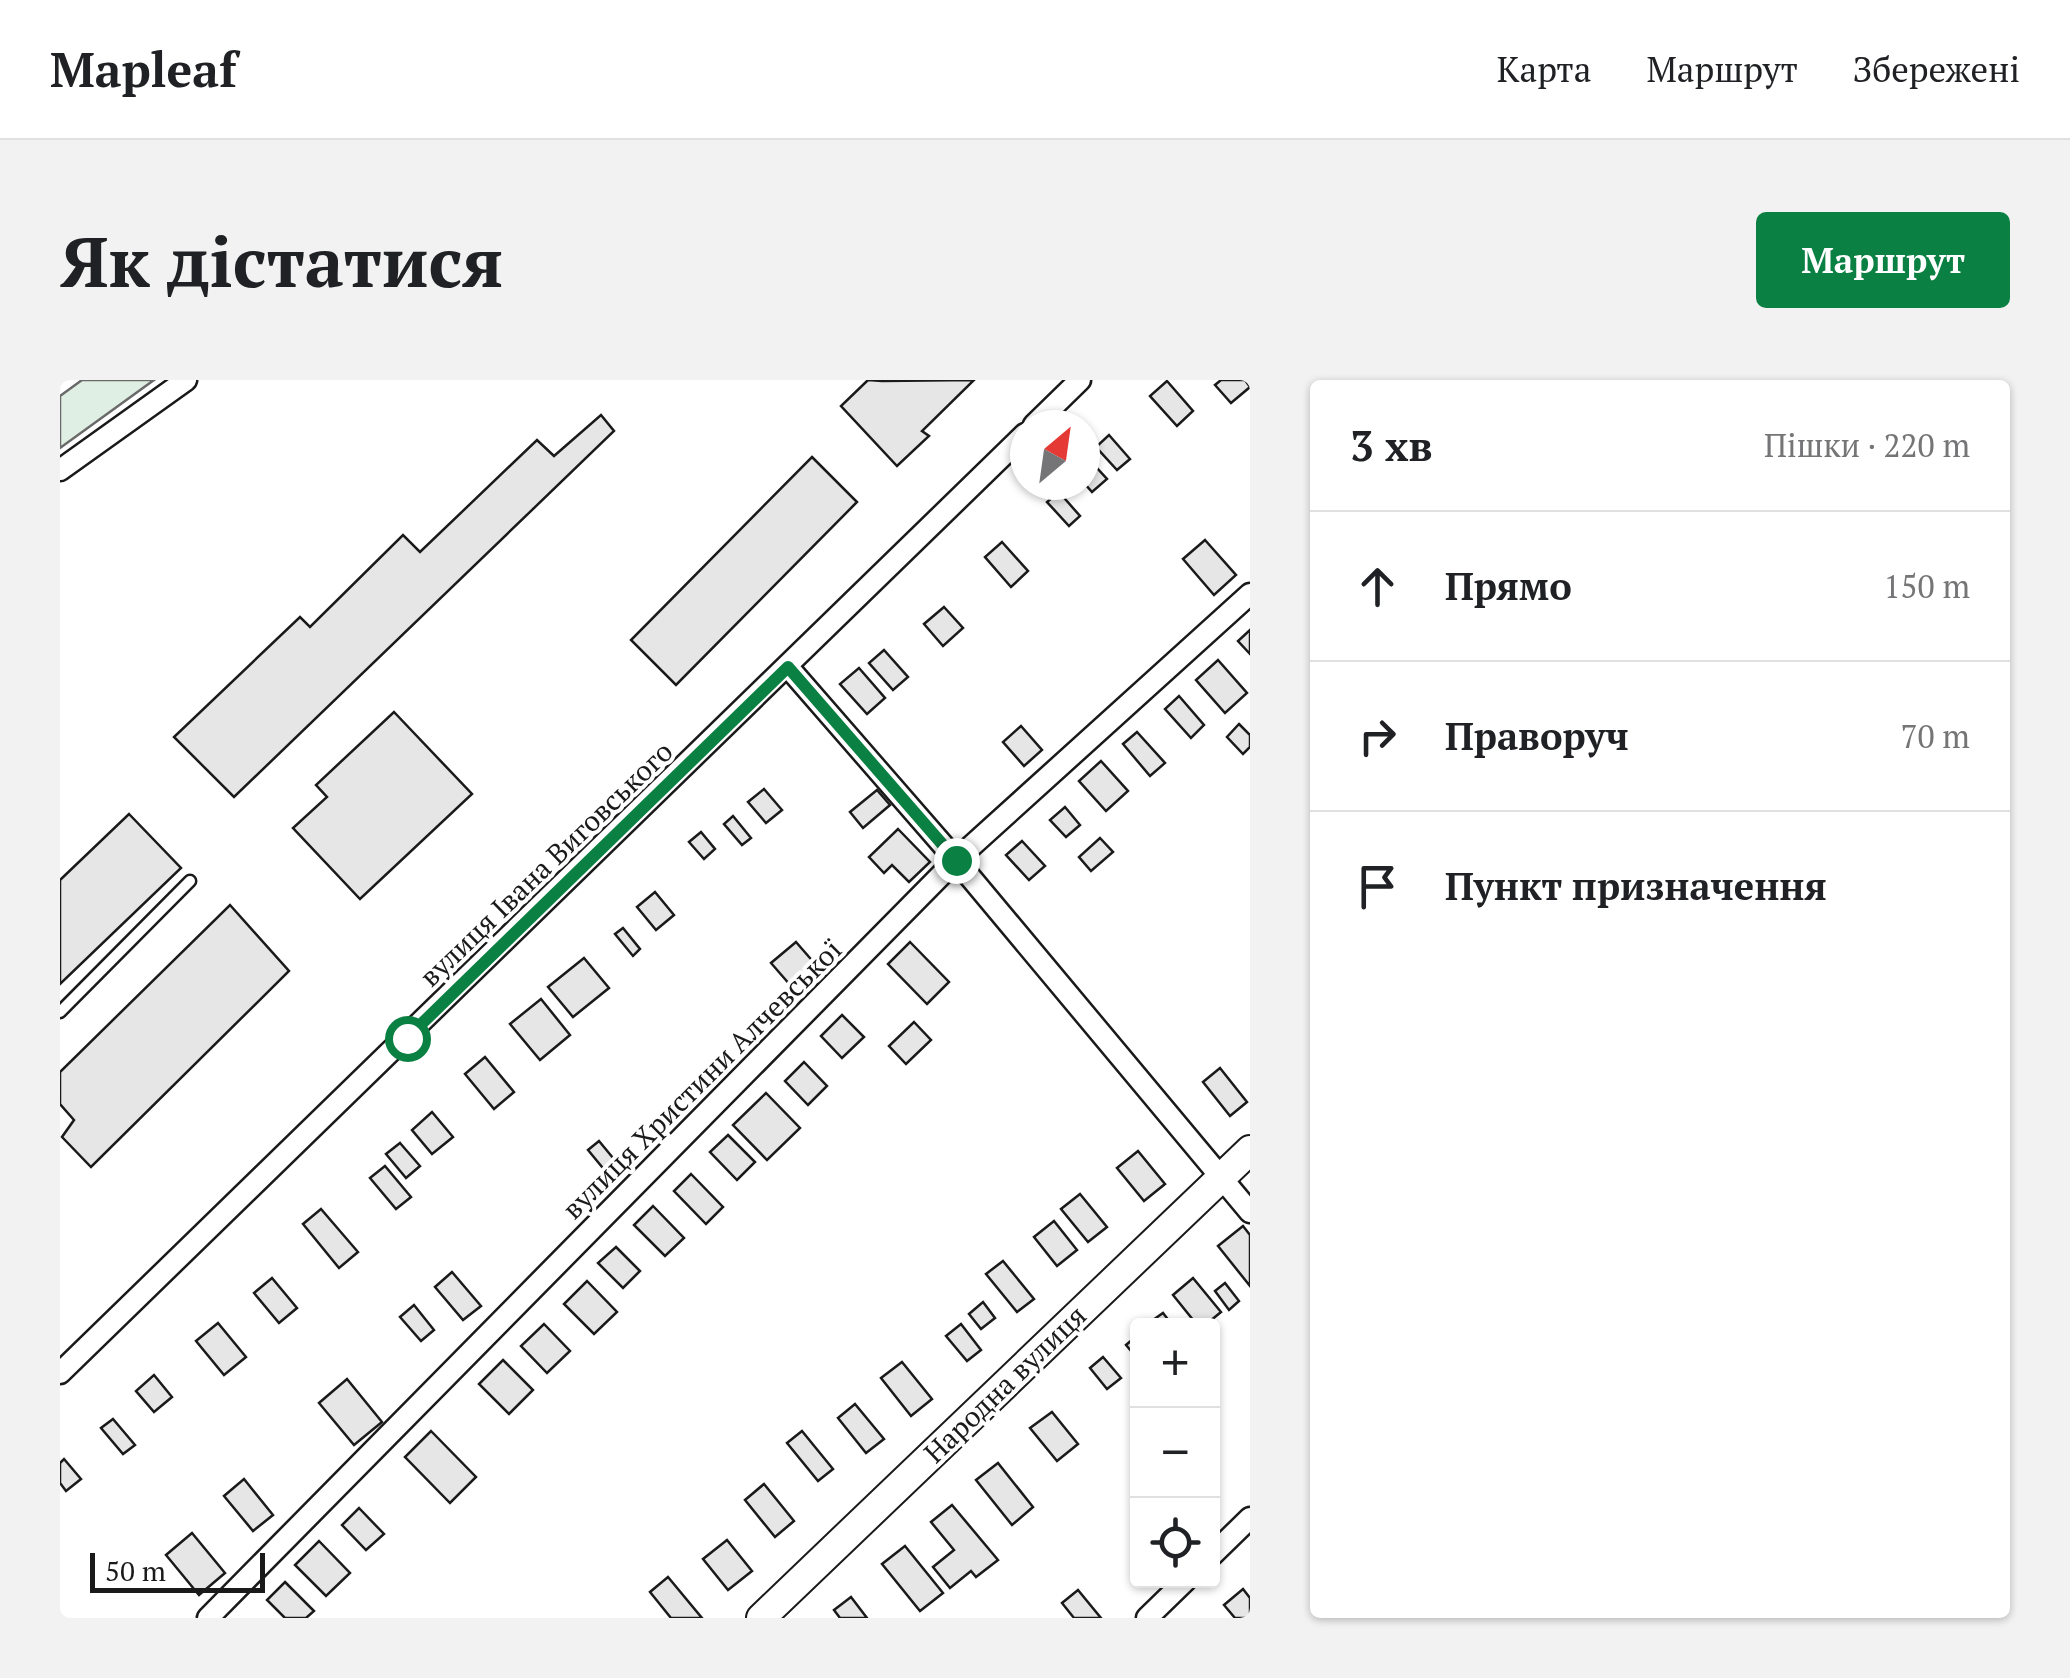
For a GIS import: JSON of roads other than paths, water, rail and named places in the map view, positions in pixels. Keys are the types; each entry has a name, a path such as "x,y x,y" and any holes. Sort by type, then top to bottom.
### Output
{"street":[{"path":"60,470 186,380"},
{"path":"1049,410 1080,380"},
{"name":"вулиця Івана Виговського","path":"60,1373 1010,449"},
{"name":"вулиця Христини Алчевської","path":"208,1618 956,860 1250,594"},
{"path":"788,667 956,860 1250,1212"},
{"name":"Народна вулиця","path":"760,1618 1250,1150"},
{"path":"1220,1546 1250,1518"},
{"path":"1147,1618 1178,1588"}],"lane":[{"path":"60,1012 190,881"}]}
